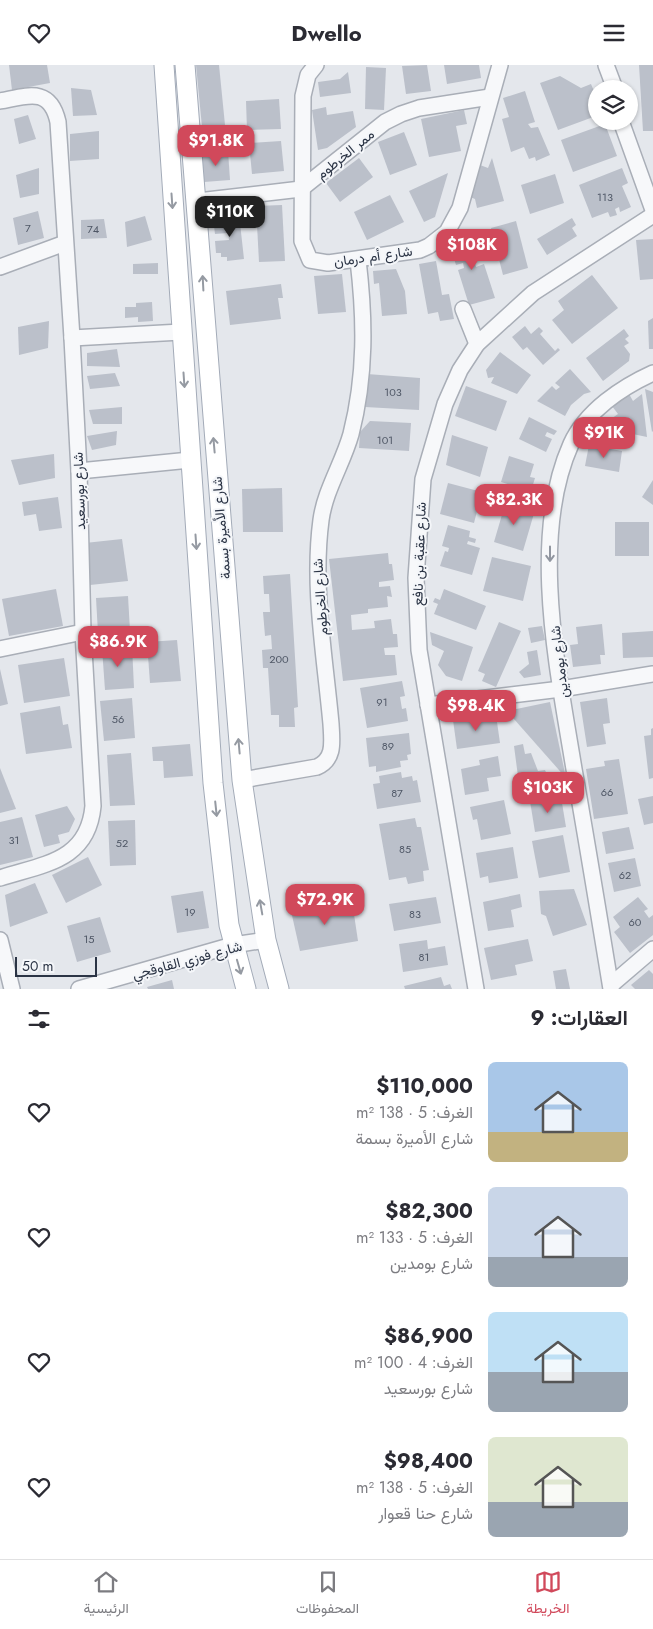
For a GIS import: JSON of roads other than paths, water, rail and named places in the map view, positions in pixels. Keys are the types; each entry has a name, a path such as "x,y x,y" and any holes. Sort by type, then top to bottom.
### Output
{"main road":[{"name":"شارع الأميرة بسمة","path":"164,65 213,783 233,945 246,989"},
{"name":"شارع الأميرة بسمة","path":"185,65 198,201 206,341 242,781 266,940 279,989"}],"street":[{"path":"198,201 301,189 303,96 308,75 316,65"},
{"name":"شارع أم درمان","path":"301,189 302,241 310,259 328,263 358,260 420,250 429,246 447,232 460,208 500,65"},
{"path":"600,65 606,80"},
{"path":"606,65 612,80"},
{"name":"شارع بورسعيد","path":"0,101 36,96 44,97 50,102 55,111 72,338 79,471 83,632 93,806 89,828 81,844 66,855 49,863 0,878"},
{"name":"ممر الخرطوم","path":"301,189 385,122 401,114 419,109 490,97"},
{"path":"624,130 653,210"},
{"path":"631,130 653,192"},
{"name":"شارع عقبة بن نافع","path":"476,989 446,821 419,650 416,579 423,479 444,404 460,369 477,343 533,293 653,215"},
{"path":"0,267 65,243"},
{"name":"شارع الخرطوم","path":"242,781 317,767 327,761 332,746 317,561 322,509 351,432 362,376 365,330 358,260"},
{"path":"463,309 477,343"},
{"path":"72,338 181,332"},
{"name":"شارع بومدين","path":"611,987 561,689 550,588 553,504 563,465 572,442 587,421 618,393 653,373"},
{"path":"79,471 190,460"},
{"path":"0,649 83,632"},
{"path":"428,705 561,689 653,673"},
{"path":"0,940 12,989"},
{"name":"شارع فوزي القاوقجي","path":"79,989 123,983 233,945 266,940"},
{"path":"611,987 653,949"}]}
